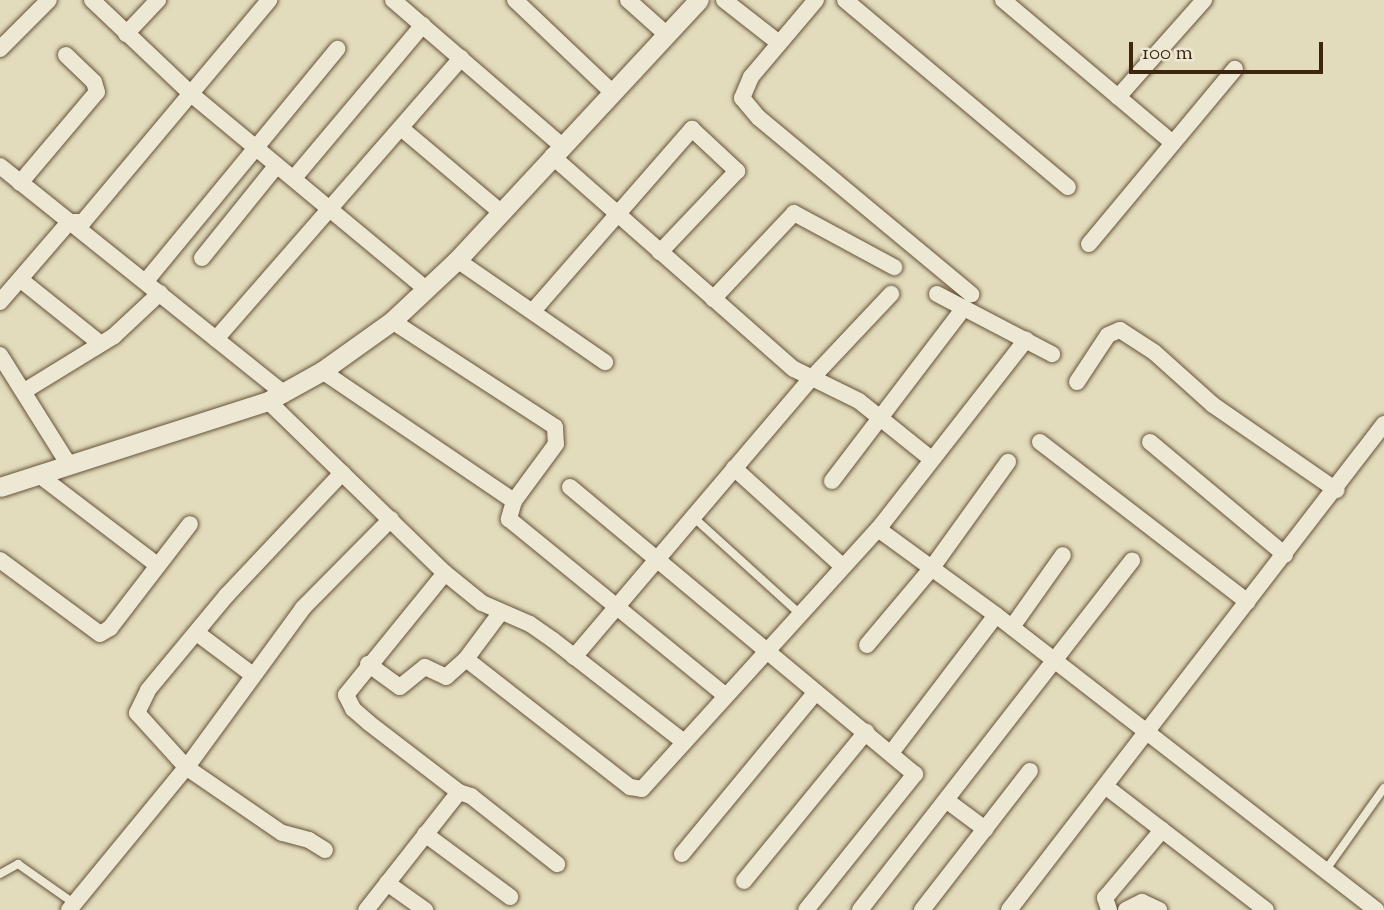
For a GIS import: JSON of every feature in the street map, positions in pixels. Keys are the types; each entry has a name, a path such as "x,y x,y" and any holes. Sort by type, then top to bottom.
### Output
{"street":[{"path":"0,49 48,0"},
{"path":"92,0 191,94 426,289"},
{"path":"126,34 158,0"},
{"path":"69,222 83,222 269,0"},
{"path":"393,0 461,58 557,151 616,213 713,299 811,379 859,401 930,458"},
{"path":"515,0 612,92"},
{"path":"628,0 667,34"},
{"path":"0,487 276,397 322,370 392,321 457,260 699,0"},
{"path":"724,0 779,43"},
{"path":"816,0 751,76 742,98 759,118 967,301 1052,354"},
{"path":"845,0 1068,187"},
{"path":"1003,0 1173,143"},
{"path":"1118,97 1204,0"},
{"path":"294,178 356,99 423,25"},
{"path":"146,281 337,49"},
{"path":"20,183 97,92 94,82 66,55"},
{"path":"216,339 461,58"},
{"path":"1089,244 1234,69"},
{"path":"401,128 502,213"},
{"path":"533,311 688,130 696,131 737,171 660,252"},
{"path":"202,258 277,165"},
{"path":"0,167 216,339 276,397 342,473 445,573 475,598 530,624 684,742"},
{"path":"713,299 794,213 894,267"},
{"path":"0,302 69,222"},
{"path":"457,260 605,362"},
{"path":"20,281 101,344"},
{"path":"26,390 101,344 160,293"},
{"path":"937,293 967,301"},
{"path":"575,657 655,559 811,379 891,294"},
{"path":"832,481 967,301"},
{"path":"392,321 555,427 556,444 514,501 509,519 725,695"},
{"path":"1077,382 1108,335 1120,330 1154,352 1213,405 1336,490"},
{"path":"466,659 635,789 645,787 799,613 878,529 930,458 1026,340"},
{"path":"0,355 26,390 69,465"},
{"path":"322,370 514,501"},
{"path":"1009,910 1336,490 1384,424"},
{"path":"1040,442 1248,602"},
{"path":"1150,442 1285,555"},
{"path":"867,645 931,569 1007,462"},
{"path":"734,468 842,566"},
{"path":"325,850 309,840 282,833 186,767 137,713 148,690 227,595 342,473"},
{"path":"39,475 157,565"},
{"path":"570,487 913,771 913,781 806,910"},
{"path":"72,907 186,767 323,585 391,519"},
{"path":"0,560 100,634 110,628 190,524"},
{"path":"878,529 1012,627 1376,910"},
{"path":"1012,627 1063,555"},
{"path":"860,910 1052,659 1132,560"},
{"path":"445,573 348,689 353,709 458,792 471,796 557,864"},
{"path":"368,664 400,687 425,667 446,677 466,659 501,612"},
{"path":"891,753 996,615"},
{"path":"197,633 253,676"},
{"path":"682,853 816,692"},
{"path":"744,881 866,732"},
{"path":"922,910 1030,771"},
{"path":"1105,786 1266,910"},
{"path":"366,910 458,792"},
{"path":"946,800 985,829"},
{"path":"1109,910 1105,898 1162,830"},
{"path":"425,834 510,897"},
{"path":"387,883 425,910"},
{"path":"1126,910 1142,902 1159,910"}],"lane":[{"path":"692,516 799,613"},
{"path":"1325,871 1384,788"},
{"path":"0,874 18,864 72,907"}]}
